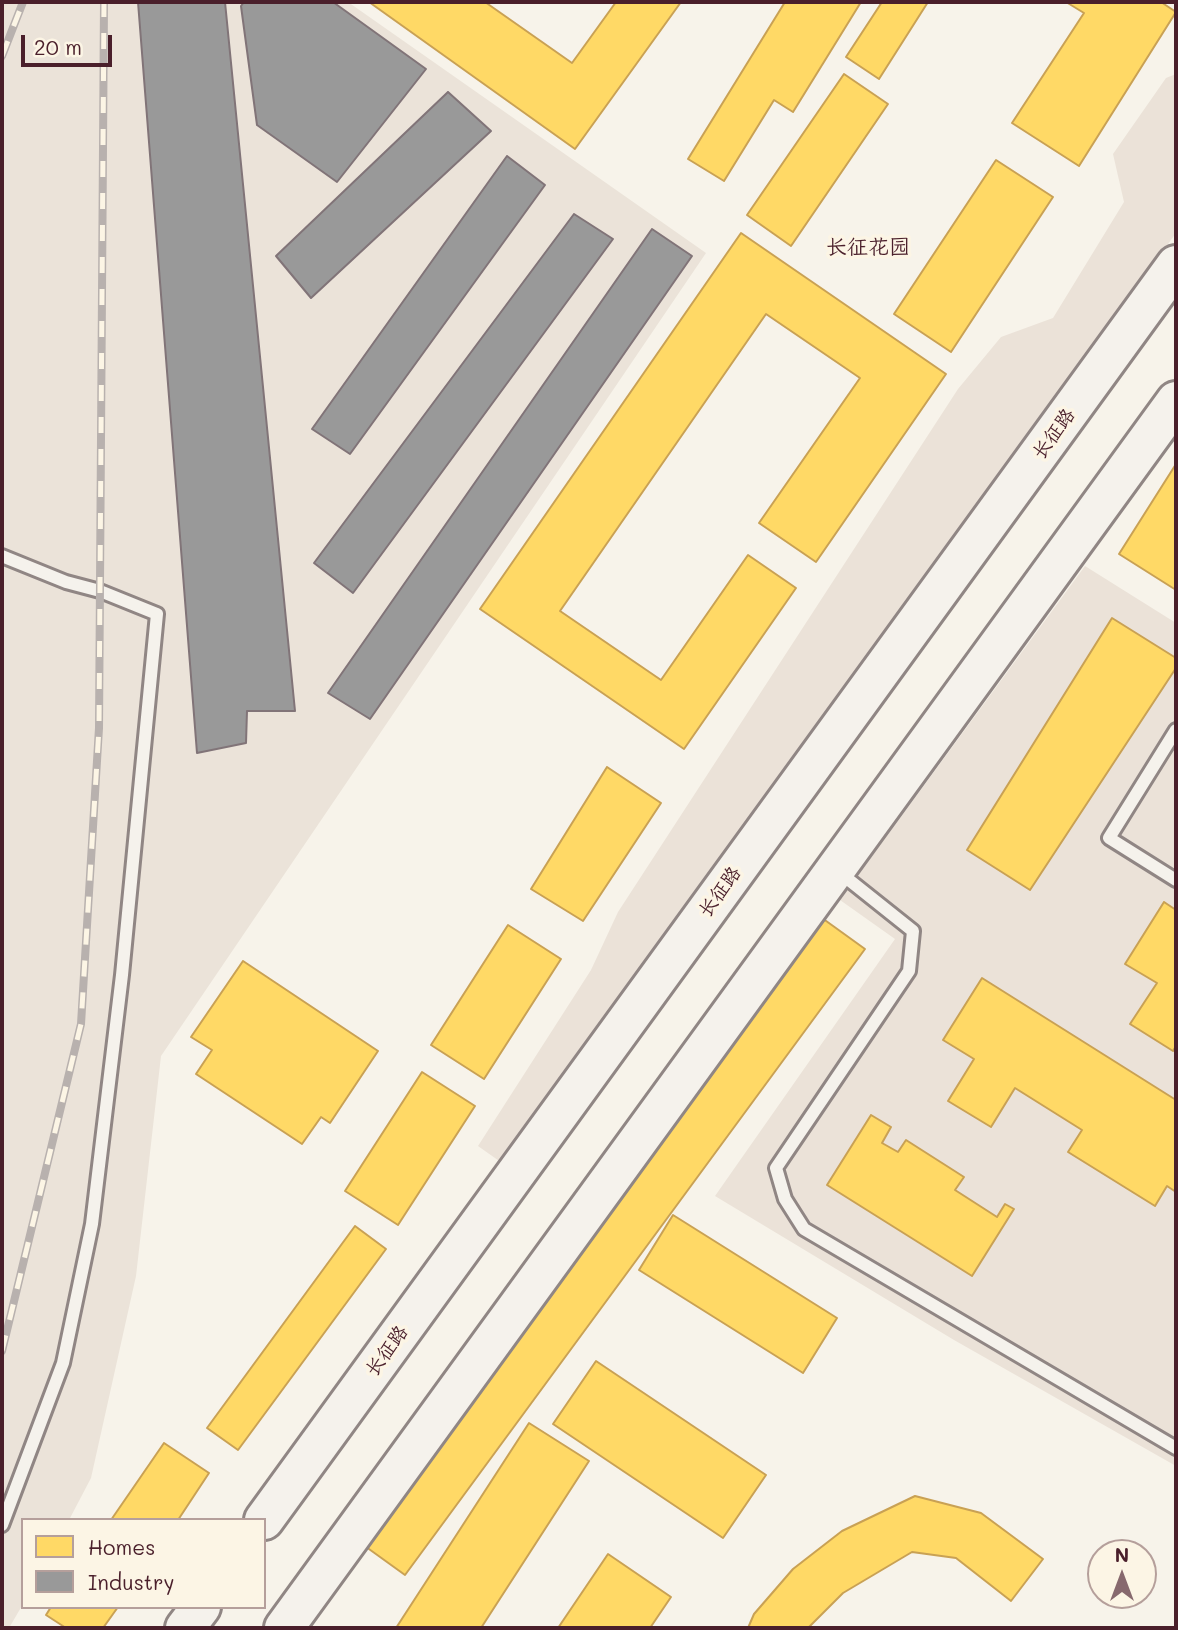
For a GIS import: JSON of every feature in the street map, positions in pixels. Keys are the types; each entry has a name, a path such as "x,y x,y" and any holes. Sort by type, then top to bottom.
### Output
{"main road":[{"name":"长征路","path":"265,1518 1176,265"},
{"path":"284,1628 1176,401"},
{"path":"185,1628 199,1609"}],"lane":[{"path":"2,556 157,614 122,975 92,1224 62,1363 2,1525"},
{"path":"1176,730 1109,838 1176,880"},
{"path":"836,869 912,930 909,971 776,1168 785,1199 804,1229 1176,1448"}],"shaded area":[{"path":"2,2 348,2 706,253 161,1056 136,1276 91,1478 70,1518 21,1518 21,1607 9,1628 2,1628"},
{"path":"1176,74 1176,233 502,1163 478,1146 591,970 618,912 958,389 1001,337 1053,318 1124,202 1113,154 1166,78"},
{"path":"1085,566 1176,623 1176,1466 954,1340 715,1196 895,939 840,900"}],"building: Homes":[{"path":"369,2 485,2 572,63 616,2 681,2 575,149"},
{"path":"785,2 861,2 793,112 774,100 724,181 688,159"},
{"path":"882,2 928,2 879,79 846,57"},
{"path":"1066,2 1161,2 1176,12 1079,166 1012,123 1084,13"},
{"path":"844,74 888,104 791,246 747,215"},
{"path":"996,160 1053,197 951,352 894,314"},
{"path":"741,233 946,374 816,562 759,523 860,378 766,314 560,611 661,680 748,555 796,588 684,749 480,609"},
{"path":"1176,464 1176,590 1119,554"},
{"path":"1112,618 1176,658 1176,668 1030,890 967,850"},
{"path":"607,767 661,803 583,921 531,889"},
{"path":"1164,902 1176,910 1176,1046 1173,1051 1130,1024 1157,983 1125,964"},
{"path":"822,918 865,949 405,1575 362,1544"},
{"path":"508,925 561,959 484,1079 431,1045"},
{"path":"243,961 378,1051 330,1123 321,1117 302,1144 196,1074 212,1050 191,1037"},
{"path":"982,978 1176,1100 1176,1192 1167,1186 1155,1206 1068,1152 1082,1130 1015,1088 991,1127 948,1101 974,1059 943,1040"},
{"path":"422,1072 475,1106 398,1225 345,1191"},
{"path":"871,1115 891,1127 882,1143 898,1152 906,1140 964,1177 955,1190 997,1217 1005,1204 1014,1209 972,1276 827,1185"},
{"path":"673,1215 837,1318 803,1373 639,1270"},
{"path":"355,1226 386,1249 238,1450 207,1428"},
{"path":"596,1361 766,1475 723,1538 553,1424"},
{"path":"529,1423 589,1461 481,1628 396,1628"},
{"path":"164,1443 209,1473 179,1518 112,1518"},
{"path":"915,1496 981,1513 1043,1559 1011,1601 956,1558 912,1552 843,1593 808,1628 748,1628 754,1614 793,1569 842,1531"},
{"path":"608,1554 671,1597 650,1628 558,1628"},
{"path":"50,1609 117,1609 103,1628 66,1628 46,1615"}],"building: Industry":[{"path":"138,2 225,2 295,711 247,711 246,743 197,753"},
{"path":"244,2 333,2 426,69 337,182 257,125 241,6"},
{"path":"448,92 491,131 311,298 276,256"},
{"path":"507,156 545,185 350,454 312,429"},
{"path":"574,214 613,239 353,593 314,563"},
{"path":"652,229 692,256 370,719 328,693"}],"railway":[{"path":"2,56 23,2"},
{"path":"2,1351 81,1024 99,728 104,2"}],"district":[{"name":"长征花园","path":"868,248"}]}
